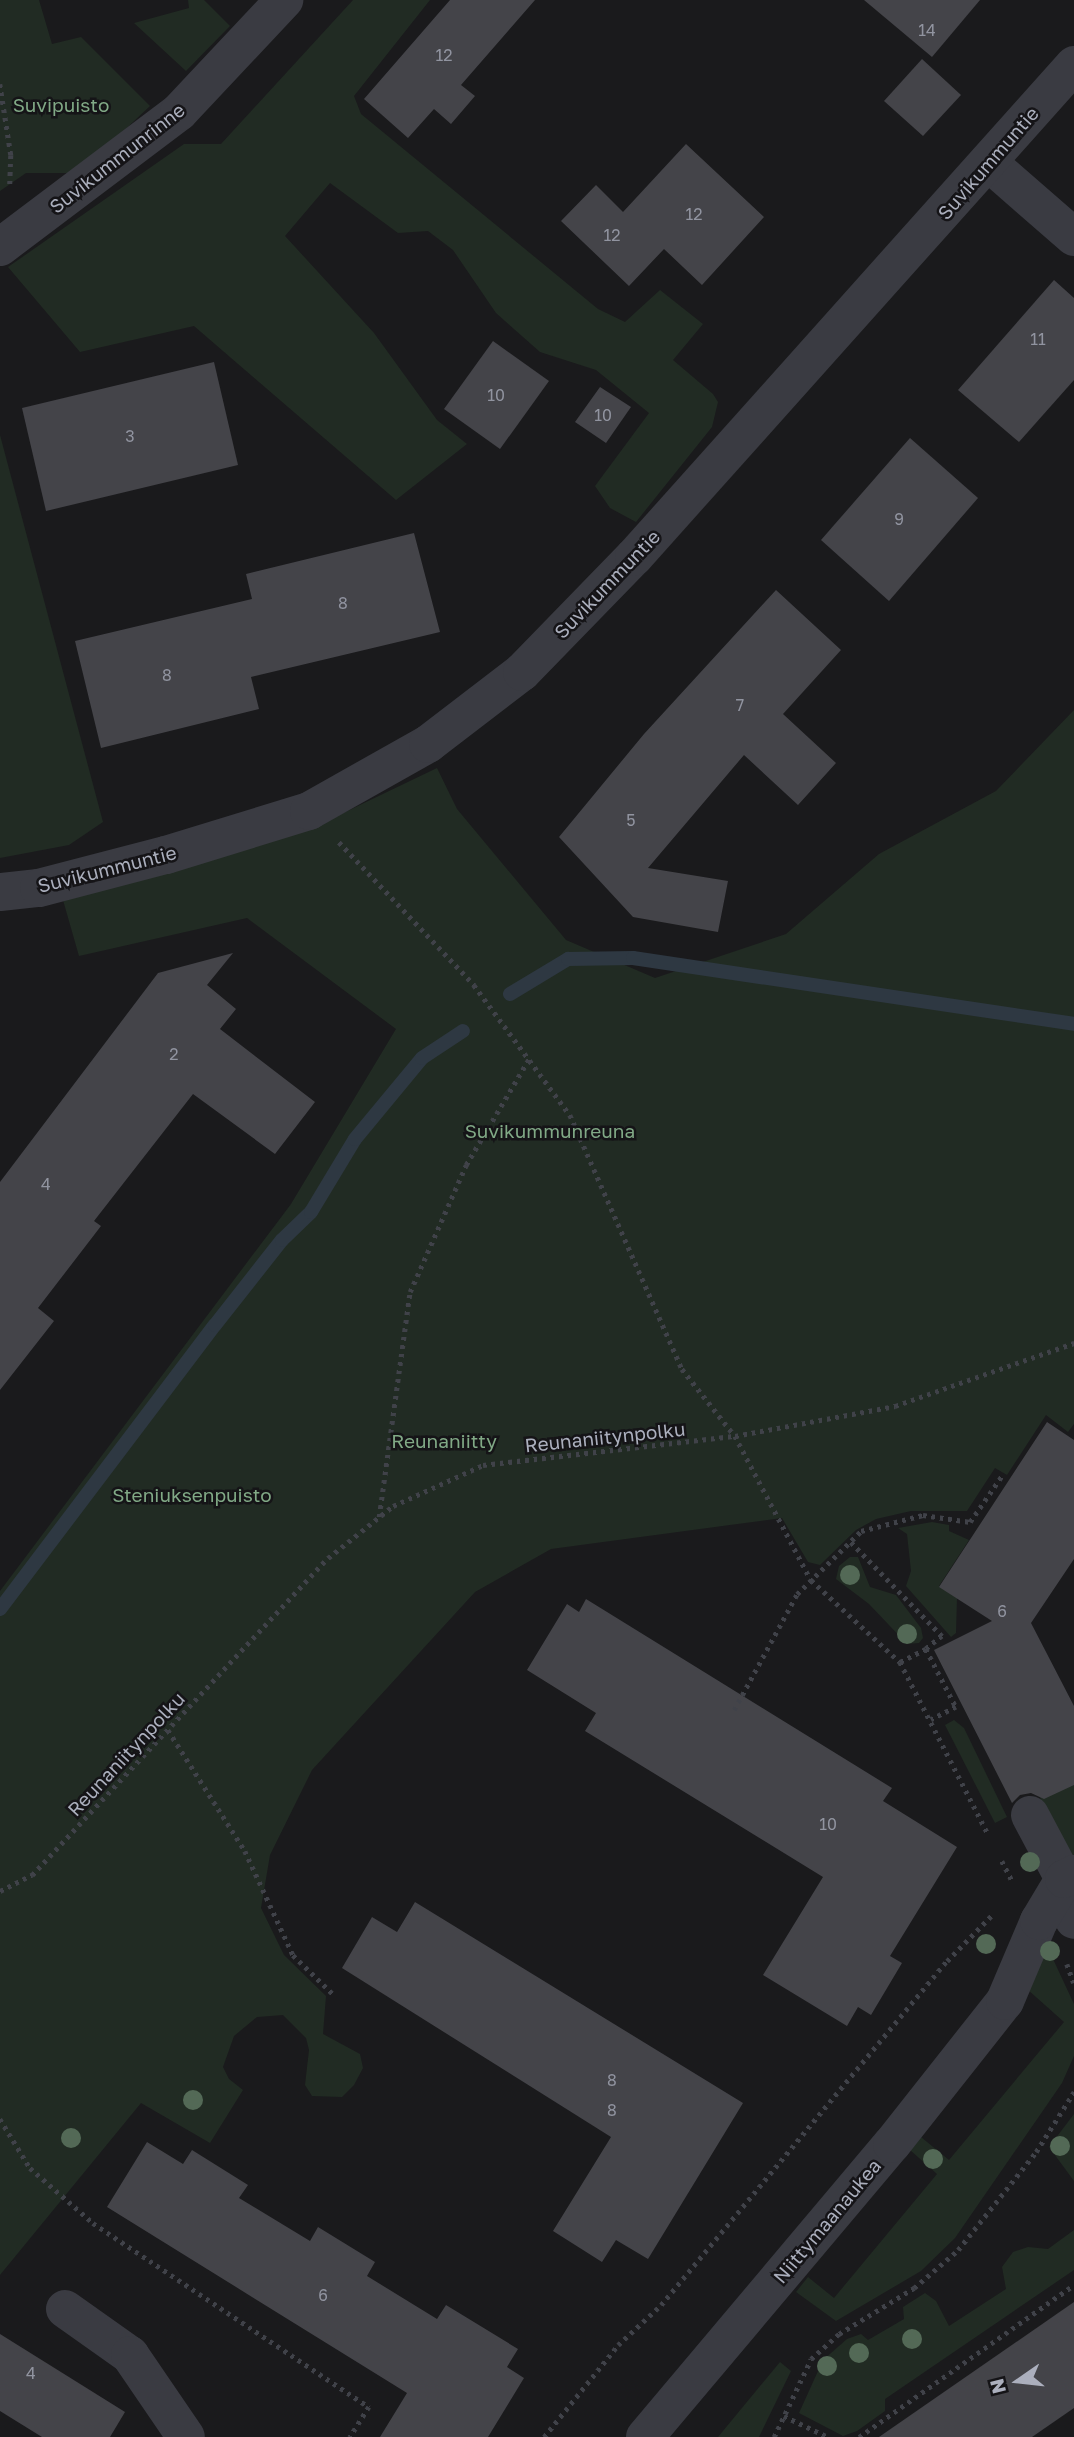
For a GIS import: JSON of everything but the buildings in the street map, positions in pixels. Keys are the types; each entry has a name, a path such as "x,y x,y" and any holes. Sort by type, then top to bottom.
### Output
{"street":[{"name":"Suvikummunrinne","path":"4,244 180,112 284,0"},
{"name":"Suvikummuntie","path":"0,892 39,888 154,858 309,811 428,744 522,672 634,557 1074,65"},
{"path":"988,162 1074,237"},
{"path":"1030,1815 1069,1876 1074,1920"},
{"name":"Niittymaanaukea","path":"645,2437 892,2144 1004,2001 1039,1921 1069,1876"},
{"path":"65,2309 130,2355 186,2437"}],"path":[{"path":"0,84 11,155 4,244"},
{"path":"309,811 474,985 569,1115 682,1369 735,1436 811,1580 900,1662 991,1839"},
{"path":"379,1517 410,1292 466,1165 529,1059"},
{"name":"Reunaniitynpolku","path":"0,1891 32,1875 328,1558 393,1506 483,1465 735,1436 895,1406 1074,1343"},
{"path":"734,1710 797,1594 861,1531 923,1515 970,1522 1001,1477"},
{"path":"851,1542 942,1636 926,1649 900,1662"},
{"path":"926,1649 956,1707 931,1720"},
{"path":"168,1729 245,1851 293,1955 333,1994"},
{"path":"997,1851 1021,1899 1069,1876"},
{"path":"544,2437 618,2345 661,2305 938,1972 986,1917 998,1911"},
{"path":"774,2437 811,2359 839,2334 914,2288 958,2250 1036,2152 1074,2092"},
{"path":"0,2119 30,2168 93,2223 369,2407 350,2437"},
{"path":"859,2437 1074,2285"},
{"path":"784,2416 828,2437"}],"green space":[{"name":"Suvipuisto","path":"0,0 39,0 52,44 81,37 150,106 79,173 26,173 0,191"},
{"path":"188,0 204,0 230,26 186,71 134,23 189,8"},
{"path":"353,0 430,0 354,96 361,114 598,309 625,322 660,290 703,324 673,360 713,394 718,402 712,427 636,522 610,508 595,486 649,413 596,370 540,352 496,313 453,250 428,231 398,233 330,183 285,236 374,333 437,420 467,444 396,500 194,326 80,352 8,267 184,144 221,144"},
{"path":"0,435 103,822 69,845 0,858"},
{"path":"1074,710 1074,1424 1068,1432 1046,1415 1007,1475 995,1468 967,1511 911,1511 876,1519 856,1530 820,1565 808,1562 782,1518 551,1549 475,1592 312,1770 270,1855 261,1908 284,1955 326,1996 323,2034 360,2054 363,2068 354,2085 342,2097 312,2096 305,2085 309,2050 306,2038 283,2015 257,2017 234,2036 223,2067 229,2079 243,2090 210,2143 141,2103 0,2275 0,1591 291,1204 396,1029 247,918 79,956 63,900 312,828 437,768 457,809 566,940 655,978 786,934 879,854 996,791"},
{"path":"932,1522 949,1525 949,1531 969,1540 939,1586 957,1598 956,1633 951,1637 906,1586 911,1571 907,1534 898,1528"},
{"path":"850,1557 858,1557 870,1587 896,1595 921,1628 923,1638 919,1643 907,1644 869,1604 836,1579 839,1566"},
{"path":"954,1720 964,1728 1007,1817 995,1823 945,1725"},
{"path":"1074,1781 1074,1857 1036,1802 1041,1800 1039,1795"},
{"path":"1037,1947 1053,1959 1074,2004 1074,2056 1062,2083 955,2238 921,2271 836,2321 796,2292 808,2277 834,2298 937,2174 910,2150 921,2137 949,2160 1064,2022 1018,1981"},
{"path":"1074,2114 1074,2181 1049,2147"},
{"path":"1074,2230 1074,2270 885,2399 885,2411 857,2431 843,2436 799,2413 823,2360 847,2339 861,2334 868,2340 904,2319 903,2307 925,2293 936,2301 949,2326 1006,2289 1002,2267 1013,2252 1028,2247 1048,2249"},
{"path":"780,2362 791,2371 759,2437 718,2437"}],"waterway":[{"path":"510,994 568,959 633,958 1074,1024"},
{"path":"0,1609 215,1325 282,1240 311,1212 355,1139 422,1058 463,1031"}],"park label":[{"name":"Suvikummunreuna","path":"550,1131"},
{"name":"Reunaniitty","path":"444,1441"},
{"name":"Steniuksenpuisto","path":"192,1495"}]}
